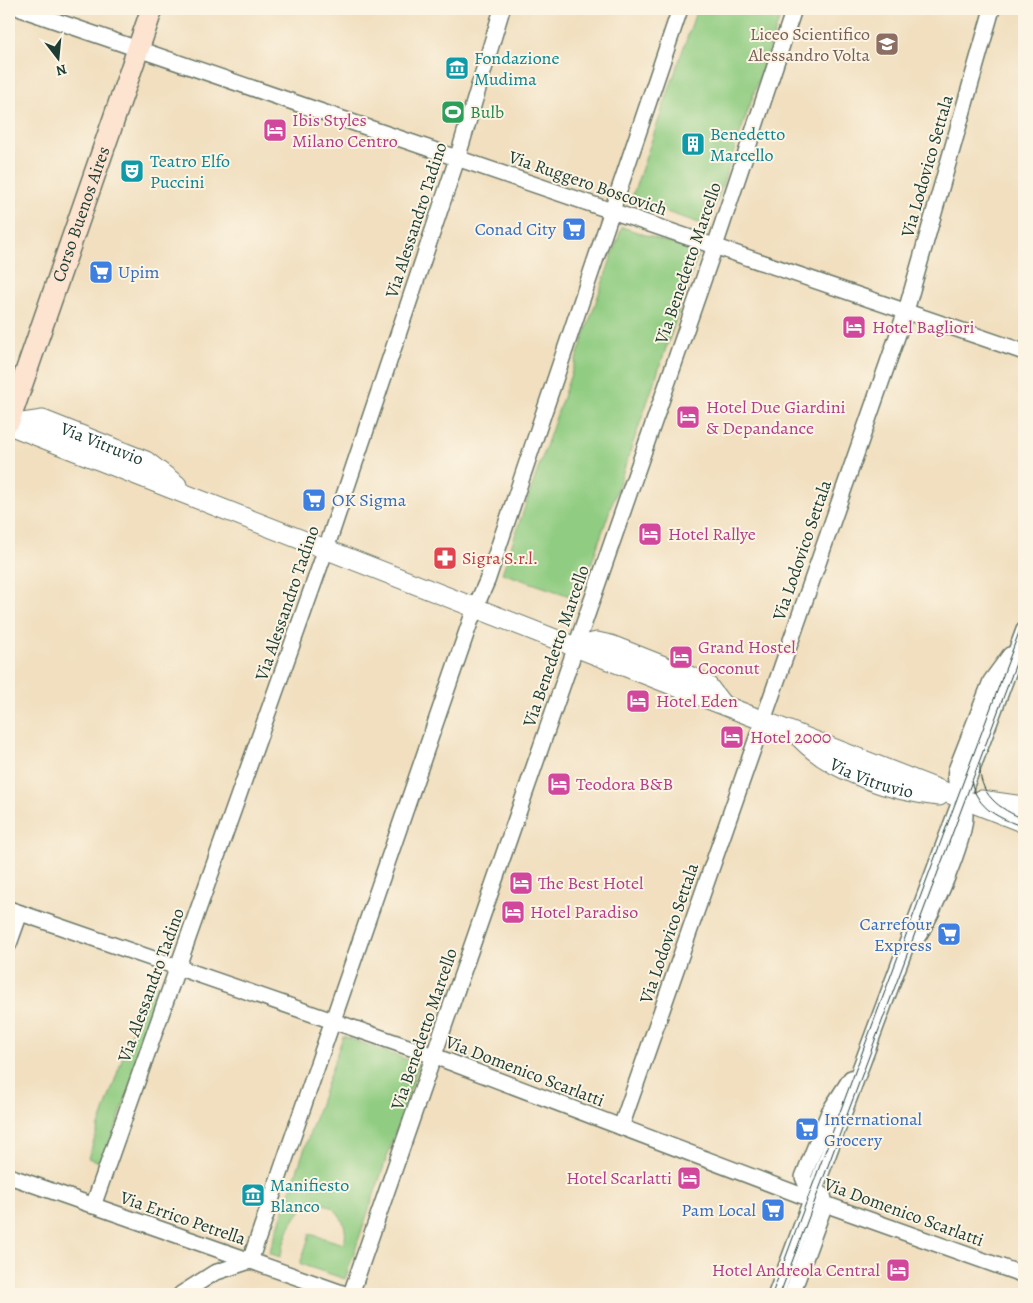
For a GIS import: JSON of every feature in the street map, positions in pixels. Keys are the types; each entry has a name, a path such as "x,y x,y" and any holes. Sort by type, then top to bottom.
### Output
{"main road":[{"name":"Corso Buenos Aires","path":"9,421 152,9"}],"street":[{"name":"Via Ruggero Boscovich","path":"21,9 1024,352"},
{"name":"Via Alessandro Tadino","path":"92,1206 326,550 457,159 502,9"},
{"path":"181,1294 214,1273 250,1261 475,608 487,581 610,211 680,9"},
{"name":"Via Benedetto Marcello","path":"351,1294 715,246 794,9"},
{"name":"Via Lodovico Settala","path":"621,1127 906,311 992,9"},
{"name":"Via Vitruvio","path":"9,425 43,420 146,461 182,489 183,494 1024,823"},
{"path":"792,1294 819,1201 818,1181 1022,636"},
{"name":"Via Vitruvio","path":"962,799 1004,801 1024,806"},
{"path":"9,944 14,911"},
{"name":"Via Domenico Scarlatti","path":"14,911 434,1056 819,1201 1024,1275"},
{"path":"819,1201 803,1176 829,1112 861,1064"},
{"name":"Via Errico Petrella","path":"9,1176 345,1294"},
{"path":"776,1294 819,1201"}],"green space":[{"path":"697,9 783,9 708,226 631,200"},
{"path":"622,227 699,253 579,599 502,573"},
{"path":"149,981 165,987 107,1152 99,1162 88,1158"},
{"path":"343,1036 419,1064 345,1279 300,1264 310,1234 344,1244 344,1224 334,1209 326,1205 318,1203 309,1205 301,1211 290,1226 280,1257 269,1253"}],"tram line":[{"path":"772,1294 1024,619"},
{"path":"780,1294 1024,642"},
{"path":"980,764 980,775 986,792 1006,810 1024,819"},
{"path":"971,781 974,791 984,806 998,816 1024,827"}],"place":[{"name":"Liceo Scientifico Alessandro Volta","path":"887,44"},
{"name":"Fondazione Mudima","path":"457,68"},
{"name":"Bulb","path":"453,112"},
{"name":"Ibis Styles Milano Centro","path":"275,130"},
{"name":"Benedetto Marcello","path":"693,144"},
{"name":"Teatro Elfo Puccini","path":"132,171"},
{"name":"Conad City","path":"574,229"},
{"name":"Upim","path":"101,272"},
{"name":"Hotel Bagliori","path":"854,327"},
{"name":"Hotel Due Giardini & Depandance","path":"688,417"},
{"name":"OK Sigma","path":"314,500"},
{"name":"Hotel Rallye","path":"650,534"},
{"name":"Sigra S.r.l.","path":"445,558"},
{"name":"Grand Hostel Coconut","path":"681,657"},
{"name":"Hotel Eden","path":"638,701"},
{"name":"Hotel 2000","path":"732,737"},
{"name":"Teodora B&B","path":"559,784"},
{"name":"The Best Hotel","path":"521,883"},
{"name":"Hotel Paradiso","path":"513,912"},
{"name":"Carrefour Express","path":"949,934"},
{"name":"International Grocery","path":"807,1129"},
{"name":"Hotel Scarlatti","path":"689,1178"},
{"name":"Manifiesto Blanco","path":"253,1195"},
{"name":"Pam Local","path":"773,1210"},
{"name":"Hotel Andreola Central","path":"898,1270"}]}
